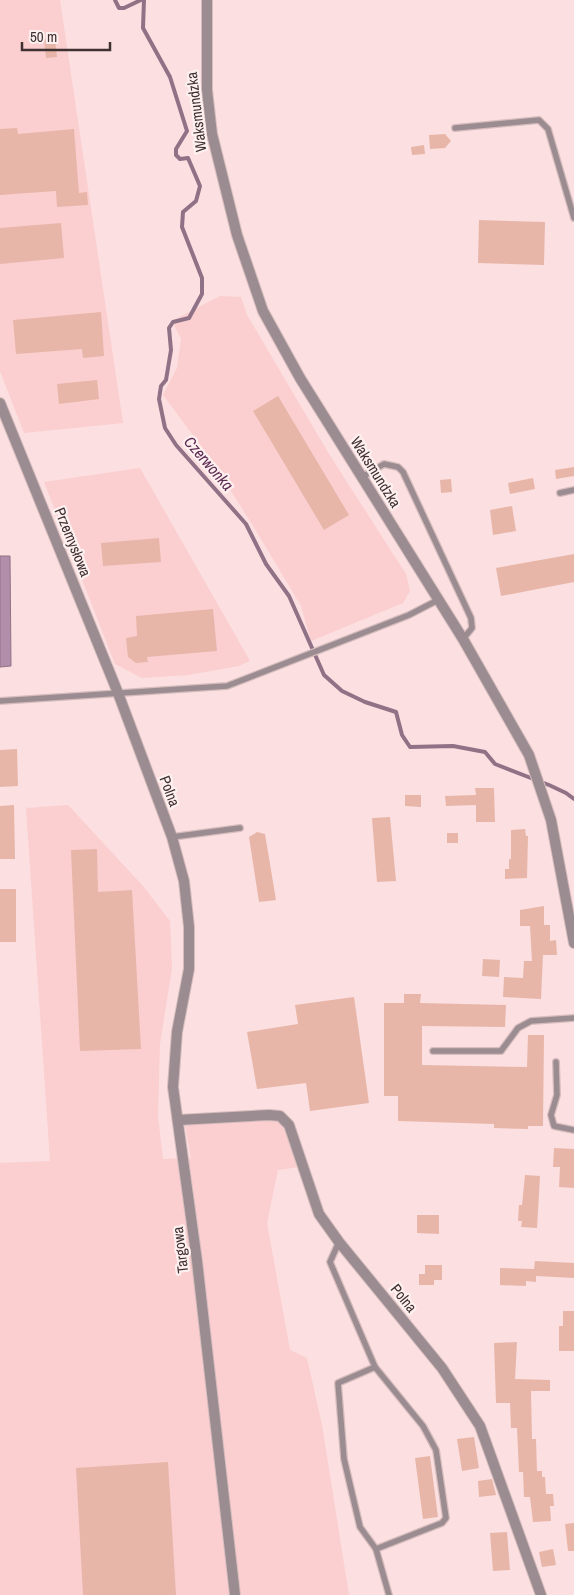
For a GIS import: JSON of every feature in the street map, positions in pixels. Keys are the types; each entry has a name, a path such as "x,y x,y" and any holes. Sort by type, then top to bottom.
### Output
{"street":[{"name":"Waksmundzka","path":"207,0 206,75 210,118 223,184 244,258 263,311 279,342 463,639 519,734 535,770 551,820 570,899 574,943"},
{"name":"Przemysłowa","path":"0,403 118,693"},
{"name":"Polna","path":"118,693 172,837 187,901"},
{"name":"Targowa","path":"187,901 189,970 177,1032 173,1086 235,1595"},
{"name":"Polna","path":"178,1120 233,1116 280,1116 290,1125 319,1214 339,1242 442,1368 480,1426 541,1595"}],"lane":[{"path":"455,128 539,120 548,129 574,218"},
{"path":"362,477 384,464 398,467 404,472 472,618 472,628 463,639"},
{"path":"560,492 574,490"},
{"path":"0,701 227,686 409,615 438,600"},
{"path":"172,837 240,828"},
{"path":"433,1050 501,1051 518,1028 531,1021 574,1018"},
{"path":"556,1062 557,1095 551,1116 554,1126 574,1130"},
{"path":"339,1242 330,1262 375,1367 423,1426 436,1450 446,1518 442,1523 376,1549"},
{"path":"375,1367 338,1383 344,1459 360,1527 376,1549 389,1595"}],"shaded area":[{"path":"0,0 60,0 123,423 24,433 0,371"},
{"path":"220,296 241,297 247,315 329,454 406,574 410,591 403,603 311,641 301,606 252,524 210,458 163,395 177,368 181,339 172,321"},
{"path":"140,468 250,661 239,666 188,675 142,678 115,664 44,482"},
{"path":"0,556 10,556 11,666 0,667"},
{"path":"68,805 143,886 170,921 172,968 160,1044 158,1116 163,1159 191,1158 185,1125 266,1118 282,1120 299,1167 278,1170 267,1223 290,1350 307,1358 322,1425 349,1595 0,1595 0,1163 50,1161 26,808"}],"building":[{"path":"55,38 57,57 46,58 44,39"},
{"path":"17,128 18,134 74,129 79,193 87,192 88,205 57,207 56,191 0,195 0,129"},
{"path":"445,134 451,141 445,148 430,149 429,135"},
{"path":"424,145 425,154 412,155 411,147"},
{"path":"479,220 545,222 544,265 478,263"},
{"path":"61,223 64,258 0,264 0,228"},
{"path":"101,312 104,356 83,358 82,349 16,354 13,320"},
{"path":"97,380 99,399 59,404 57,384"},
{"path":"278,396 349,515 324,530 253,411"},
{"path":"574,467 574,476 556,479 555,470"},
{"path":"533,478 535,489 510,494 508,483"},
{"path":"451,479 452,492 441,493 440,480"},
{"path":"512,506 516,531 493,535 490,510"},
{"path":"159,538 161,562 103,566 101,543"},
{"path":"574,554 574,582 501,596 496,568"},
{"path":"213,609 217,651 147,657 148,662 136,663 128,657 126,638 137,636 136,616"},
{"path":"17,749 18,786 0,787 0,750"},
{"path":"475,788 494,788 495,822 476,822 476,805 446,806 445,796 476,795"},
{"path":"405,795 421,795 421,807 405,806"},
{"path":"14,805 15,859 0,859 0,806"},
{"path":"390,817 396,881 377,882 372,818"},
{"path":"525,829 526,836 528,836 527,878 505,879 505,869 509,869 509,859 511,859 511,830"},
{"path":"257,832 265,834 276,900 259,902 249,837"},
{"path":"447,833 458,833 458,843 447,843"},
{"path":"97,849 98,892 132,890 141,1049 80,1051 71,850"},
{"path":"0,889 16,889 16,942 0,942"},
{"path":"544,906 544,925 550,925 550,941 556,940 557,955 543,955 541,999 503,997 504,977 523,978 524,961 532,961 530,926 520,926 520,910"},
{"path":"483,959 500,960 499,977 482,976"},
{"path":"404,994 421,994 420,1003 506,1005 505,1027 422,1026 422,1065 527,1067 528,1035 544,1035 543,1126 528,1126 528,1129 494,1128 494,1124 398,1121 398,1096 384,1096 384,1003 404,1003"},
{"path":"354,997 369,1103 310,1111 306,1083 257,1089 247,1032 298,1024 295,1005"},
{"path":"554,1148 574,1149 574,1188 559,1187 560,1167 553,1167"},
{"path":"525,1175 540,1176 537,1228 521,1227 522,1221 518,1221 519,1205 522,1205"},
{"path":"417,1215 439,1215 439,1234 417,1233"},
{"path":"535,1261 574,1263 574,1278 536,1276 536,1282 526,1281 526,1286 500,1285 500,1268 534,1269"},
{"path":"425,1265 442,1265 442,1280 434,1280 434,1285 419,1285 419,1274 425,1274"},
{"path":"563,1311 574,1311 574,1351 559,1351 559,1326 563,1326"},
{"path":"517,1342 515,1379 550,1380 550,1391 531,1391 532,1439 536,1439 537,1471 542,1471 542,1477 545,1477 546,1494 553,1494 554,1506 550,1506 551,1521 533,1522 530,1497 524,1497 523,1472 519,1472 517,1428 511,1428 510,1403 496,1403 494,1343"},
{"path":"474,1437 479,1468 462,1471 457,1439"},
{"path":"430,1456 438,1517 423,1519 415,1458"},
{"path":"168,1462 176,1595 83,1595 76,1468"},
{"path":"492,1479 496,1495 479,1497 478,1481"},
{"path":"574,1523 574,1551 568,1551 565,1524"},
{"path":"507,1532 510,1570 493,1571 490,1533"},
{"path":"553,1549 556,1565 542,1567 539,1552"}],"waterway":[{"name":"Czerwonka","path":"115,0 119,8 124,8 141,0"},
{"name":"Czerwonka","path":"144,0 143,28 170,77 187,131 176,149 176,155 180,159 188,158 200,186 196,201 183,212 182,227 202,278 202,294 189,318 173,322 169,328 171,350 166,380 161,386 159,399 165,428 176,445 246,524 266,564 289,596 324,675 342,691 365,702 396,712 402,735 410,747 453,746 485,752 495,764 549,785 574,799"}]}
